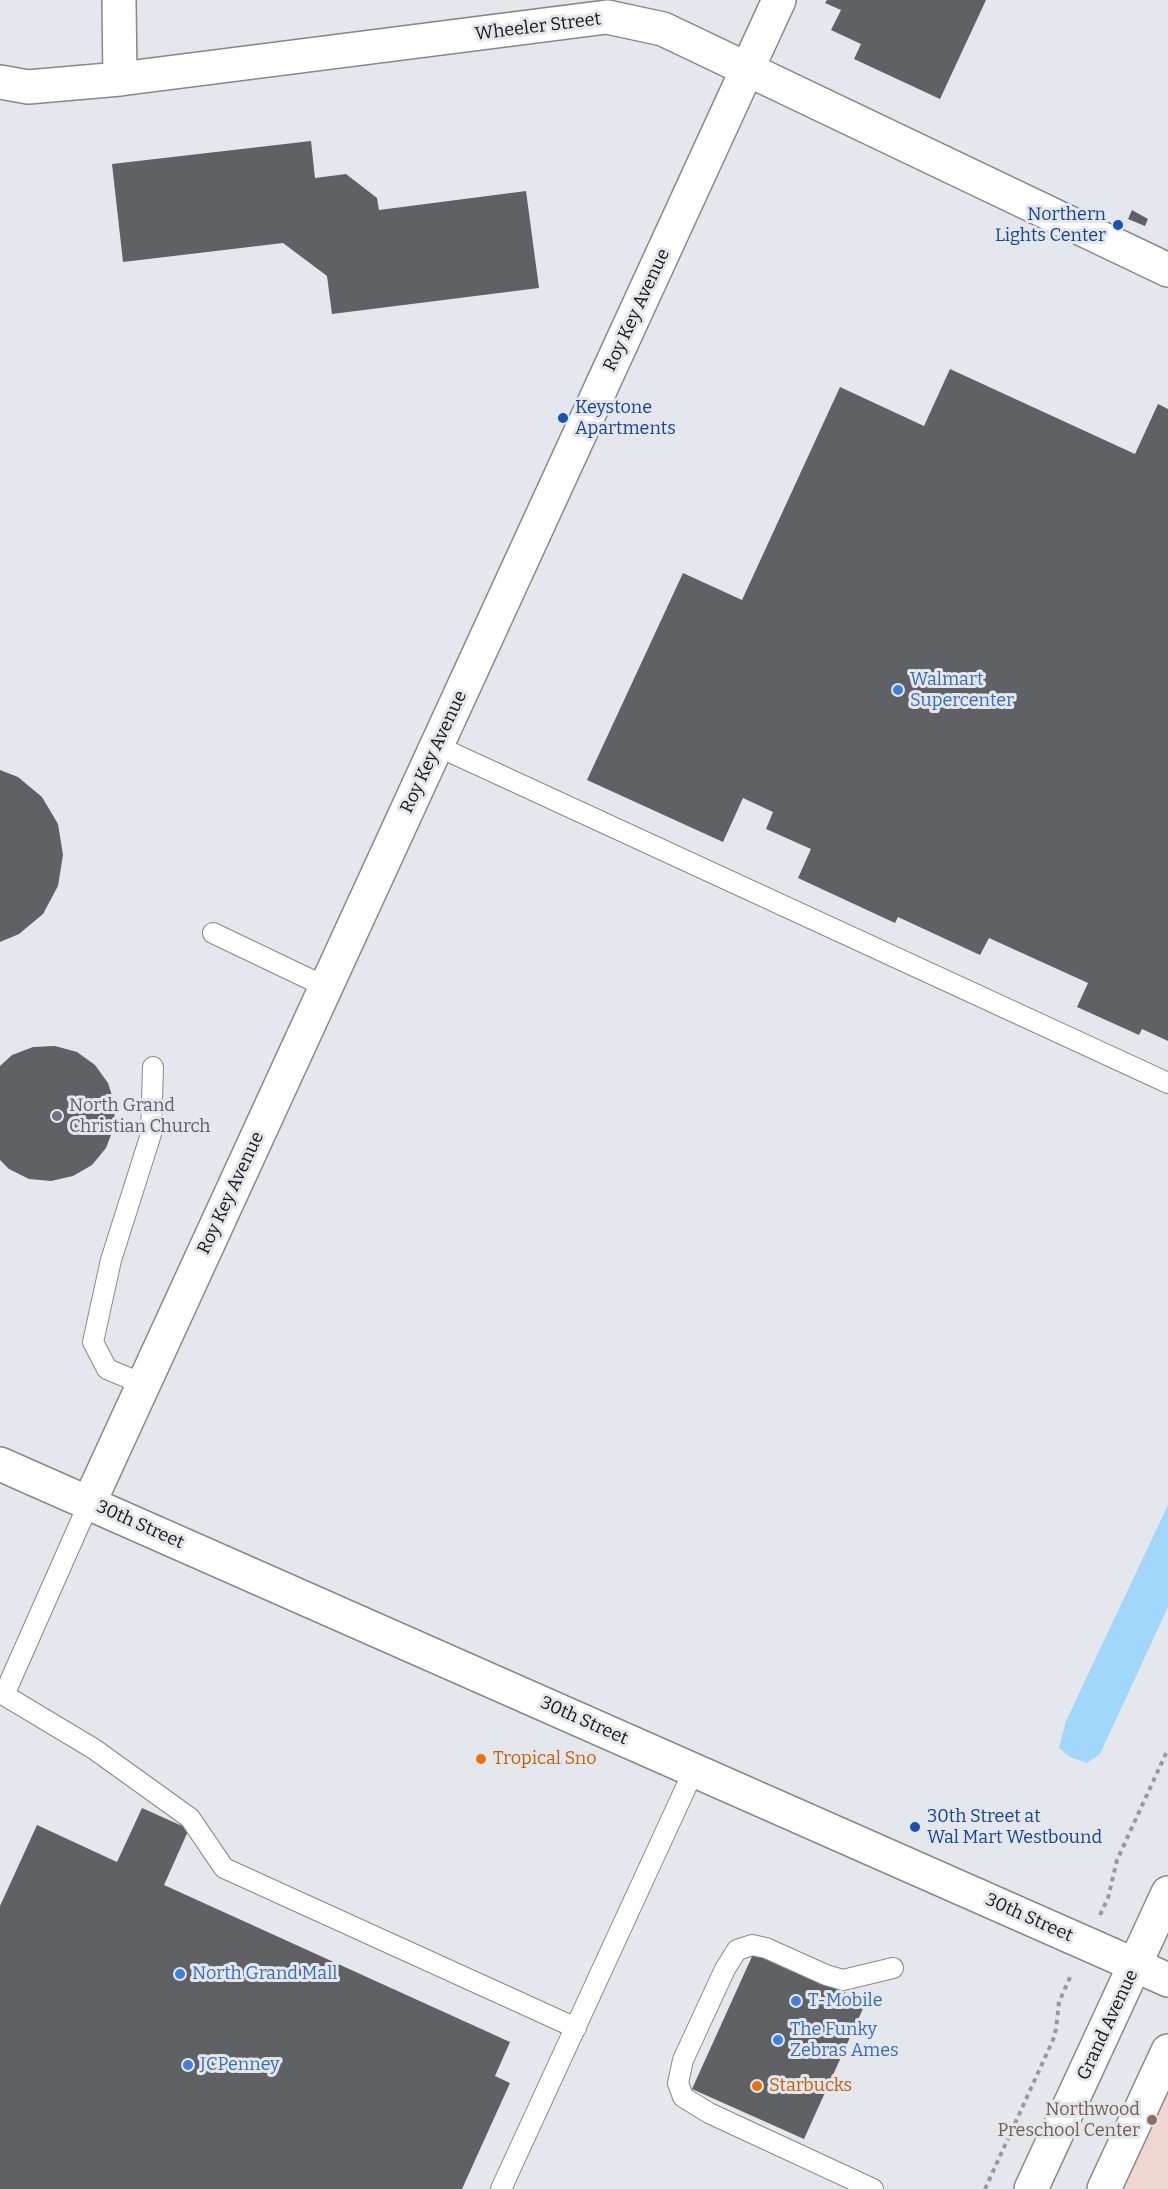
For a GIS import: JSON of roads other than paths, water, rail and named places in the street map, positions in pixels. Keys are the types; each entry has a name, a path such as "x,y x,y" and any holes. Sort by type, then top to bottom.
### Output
{"street":[{"path":"119,0 120,80"},
{"name":"Roy Key Avenue","path":"89,1503 779,0"},
{"name":"Wheeler Street","path":"0,82 28,87 120,80 607,17 663,29 1168,270"},
{"name":"30th Street","path":"0,1464 1168,1980"},
{"name":"Grand Avenue","path":"1031,2189 1168,1893"},
{"path":"1104,2189 1168,2051"}],"lane":[{"path":"437,746 1168,1083"},
{"path":"213,933 326,987"},
{"path":"143,1384 107,1369 93,1342 111,1260 151,1134 153,1066"},
{"path":"89,1503 4,1695 94,1749 190,1818 224,1868 576,2028"},
{"path":"501,2189 694,1770"},
{"path":"873,2189 709,2113 683,2097 678,2083 683,2060 724,1969 737,1950 752,1945 766,1948 826,1975 843,1980 893,1968"}],"water":[{"path":"1168,1505 1168,1607 1100,1754 1087,1763 1070,1757 1059,1748 1066,1721"}],"place":[{"name":"Northern Lights Center","path":"1118,225"},
{"name":"Keystone Apartments","path":"563,418"},
{"name":"Walmart Supercenter","path":"898,690"},
{"name":"North Grand Christian Church","path":"57,1116"},
{"name":"Tropical Sno","path":"481,1759"},
{"name":"30th Street at Wal Mart Westbound","path":"915,1827"},
{"name":"North Grand Mall","path":"180,1974"},
{"name":"T-Mobile","path":"796,2001"},
{"name":"The Funky Zebras Ames","path":"778,2040"},
{"name":"JCPenney","path":"188,2065"},
{"name":"Starbucks","path":"757,2086"},
{"name":"Northwood Preschool Center","path":"1152,2120"}]}
